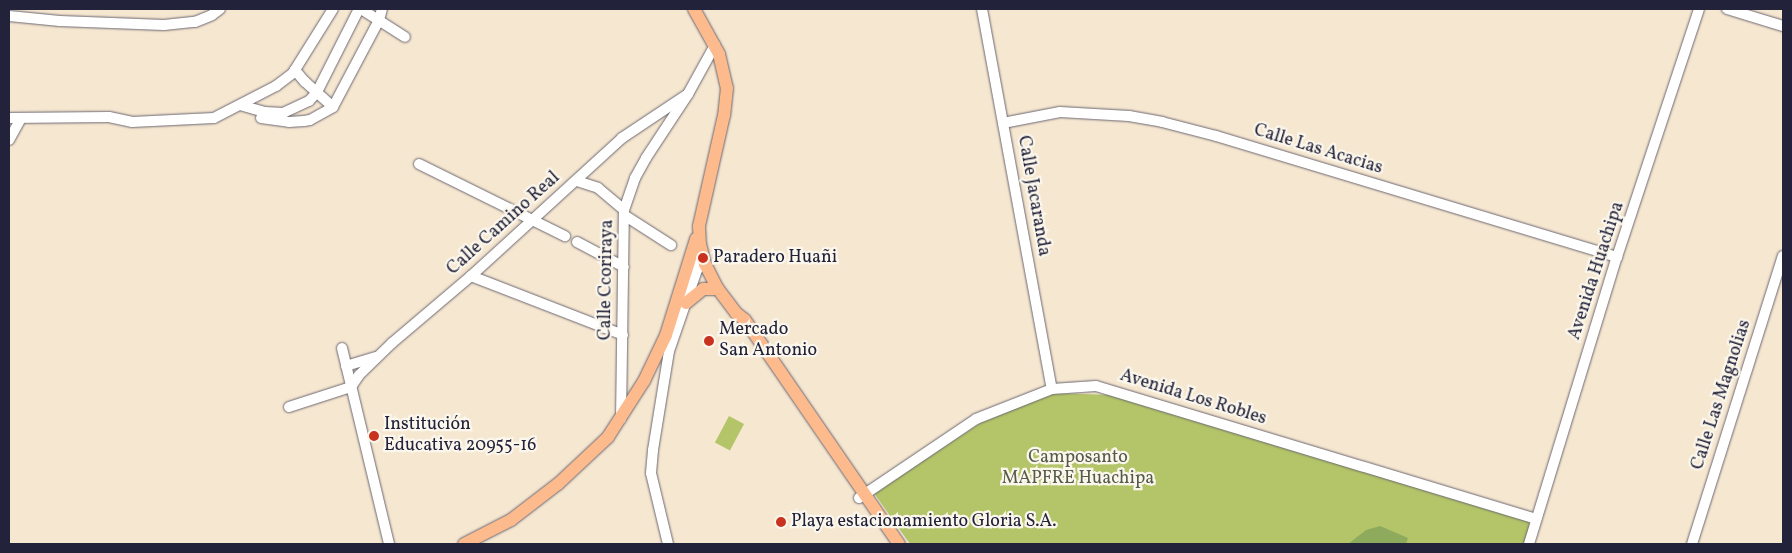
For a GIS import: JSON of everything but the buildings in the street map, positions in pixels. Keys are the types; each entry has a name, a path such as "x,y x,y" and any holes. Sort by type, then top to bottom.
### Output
{"main road":[{"path":"464,544 511,520 558,484 608,438 644,382 666,335 684,284 700,226 726,100 726,75 715,45 694,9"},
{"path":"701,250 729,121 732,95 727,56 703,9"},
{"path":"700,226 701,250 709,273 718,289 736,313 740,324 862,496 899,544"},
{"path":"684,284 695,277 709,273"},
{"path":"686,303 703,289 718,289"},
{"path":"862,496 891,544"}],"street":[{"path":"9,16 60,21 164,25 195,22 212,15 220,9"},
{"path":"9,118 109,117 132,122 214,118 276,86 295,70 333,9"},
{"path":"240,105 265,112 283,113 302,106 317,92 360,9 405,37"},
{"path":"240,105 255,116 289,122 310,120 333,107 379,20 382,9"},
{"name":"Calle Jacaranda","path":"982,9 1052,389"},
{"name":"Avenida Huachipa","path":"1529,544 1618,257 1699,9"},
{"path":"1727,9 1783,26"},
{"name":"Calle Ccoriraya","path":"621,420 624,213 636,178 688,94 715,45"},
{"path":"295,70 333,107"},
{"name":"Calle Camino Real","path":"351,387 359,375 379,356 471,276 622,138 688,94"},
{"name":"Calle Las Acacias","path":"1003,123 1060,112 1129,116 1162,122 1207,133 1618,257"},
{"path":"9,140 20,118"},
{"path":"419,164 565,236"},
{"path":"576,181 598,188 624,213 671,245"},
{"path":"577,242 624,267"},
{"path":"668,544 651,473 669,351 695,277 701,250"},
{"name":"Calle Las Magnolias","path":"1692,544 1783,256"},
{"path":"471,276 623,335"},
{"path":"342,348 389,544"},
{"path":"346,366 379,356"},
{"name":"Avenida Los Robles","path":"862,496 976,419 1052,389 1096,386 1536,519"},
{"path":"289,407 351,387"}],"green space":[{"name":"Camposanto MAPFRE Huachipa","path":"1052,393 1113,395 1526,518 1531,527 1525,544 910,544 874,493 982,422"},
{"path":"729,416 744,424 730,450 715,442"},
{"path":"1380,526 1408,538 1406,544 1348,544 1366,530"}],"place":[{"name":"Paradero Huañi","path":"703,258"},
{"name":"Mercado San Antonio","path":"709,341"},
{"name":"Institución Educativa 20955-16","path":"374,436"},
{"name":"Playa estacionamiento Gloria S.A.","path":"781,522"}]}
